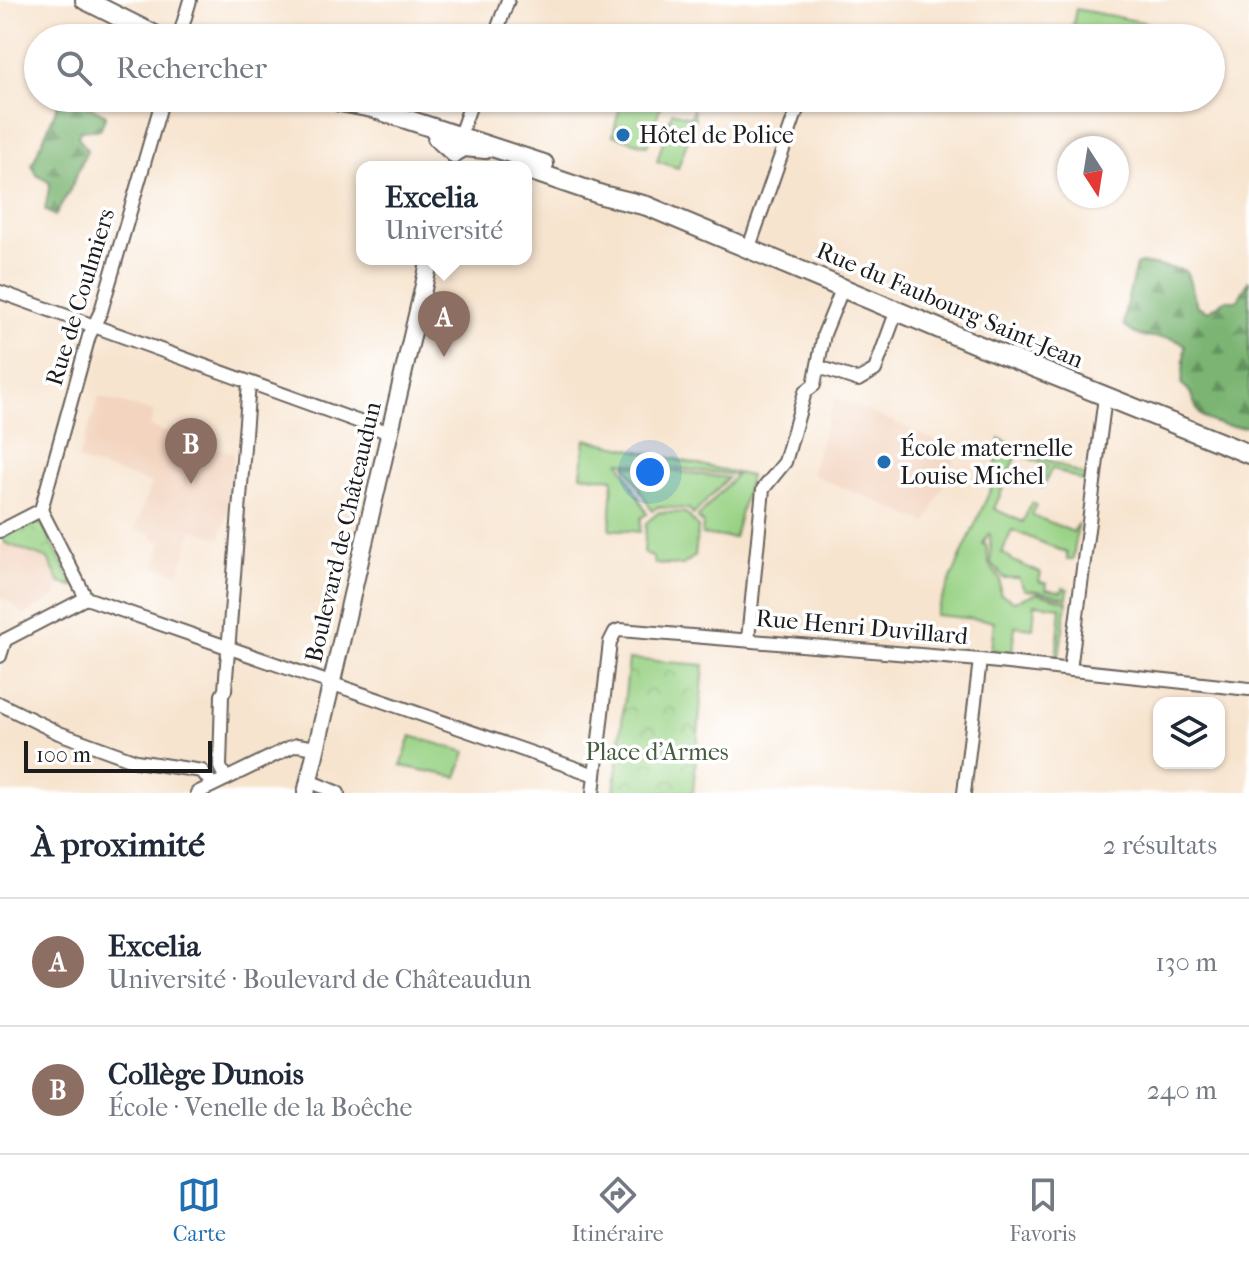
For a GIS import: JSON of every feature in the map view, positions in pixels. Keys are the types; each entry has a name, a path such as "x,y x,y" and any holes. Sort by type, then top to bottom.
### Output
{"main road":[{"path":"85,0 133,24"},
{"name":"Rue du Faubourg Saint-Jean","path":"380,112 460,150 499,161"},
{"name":"Rue du Faubourg Saint-Jean","path":"460,150 512,161"},
{"name":"Rue du Faubourg Saint-Jean","path":"532,165 603,184 632,201 1249,454"},
{"name":"Rue du Faubourg Saint-Jean","path":"532,171 602,195 632,201"},
{"name":"Boulevard de Châteaudun","path":"308,787 432,265"}],"street":[{"path":"183,24 190,0"},
{"path":"499,24 508,0"},
{"name":"Rue de Coulmiers","path":"41,510 89,336 159,112"},
{"path":"460,150 470,112"},
{"path":"749,247 796,112"},
{"path":"748,639 763,489 785,462 805,392 814,385 824,334 843,287"},
{"path":"0,292 390,433"},
{"path":"819,367 858,380 875,370 899,310"},
{"path":"220,785 226,645 249,383"},
{"path":"1070,670 1105,397"},
{"path":"0,531 41,510 86,598"},
{"path":"0,656 2,638 86,598 595,775 593,793"},
{"name":"Rue Henri Duvillard","path":"595,775 610,642 615,632 625,629 980,660 1249,689"},
{"path":"964,793 980,660"},
{"path":"0,704 59,733 123,757 202,771 220,785"},
{"path":"197,793 220,785 291,747 317,748"},
{"path":"308,787 338,793"}],"shaded area":[{"path":"99,397 154,412 150,427 234,453 230,502 221,538 193,530 179,573 155,566 162,542 151,538 151,534 135,529 151,483 78,460"},
{"name":"École maternelle Louise Michel","path":"835,397 958,450 927,523 811,474"},
{"path":"4,543 48,560 59,583 57,596 24,614 0,596 0,546"}],"green space":[{"path":"1076,9 1148,23 1148,24 1073,24"},
{"path":"55,112 100,112 106,115 100,130 80,130 78,137 87,150 55,216 45,210 50,183 37,175 32,165"},
{"path":"619,112 659,112 647,146 613,135"},
{"path":"672,112 691,117 694,112 695,118 678,168 657,161"},
{"path":"1141,263 1183,270 1187,273 1197,306 1209,311 1225,300 1238,300 1249,280 1249,426 1222,425 1199,413 1191,394 1182,385 1185,345 1169,338 1139,335 1124,325 1136,265"},
{"path":"585,439 750,476 734,538 702,535 703,523 697,518 736,475 620,462 647,514 641,518 640,532 610,529 613,479 581,475"},
{"path":"1000,439 1085,476 1084,482 1052,468 1043,487 1039,486 1047,466 1018,453 994,509 1023,522 1031,503 1036,505 1032,515 1073,532 1078,523 1073,559 1067,559 1067,553 1012,530 1002,553 1041,573 1039,582 1047,583 1046,589 1062,592 1063,588 1068,589 1067,598 1025,590 1018,578 1004,578 991,563 990,534 983,544 986,545 989,564 1000,579 1000,594 1014,601 1038,593 1067,601 1059,657 1056,657 1061,607 1035,604 1033,628 1015,626 1012,652 991,650 994,621 935,615 993,484"},
{"path":"626,465 728,478 693,515 689,509 657,507 652,511"},
{"path":"659,512 686,513 698,527 695,556 683,565 655,564 653,558 644,552 646,523"},
{"path":"32,522 43,525 74,586 60,583 48,559 5,543 2,537"},
{"name":"Place d'Armes","path":"629,659 704,665 693,793 614,793"},
{"path":"411,736 466,752 457,777 401,766"}],"place":[{"name":"Hôtel de Police","path":"623,135"},
{"name":"Excelia","path":"444,357"},
{"name":"École maternelle Louise Michel","path":"884,462"},
{"name":"Collège Dunois","path":"191,484"}]}
